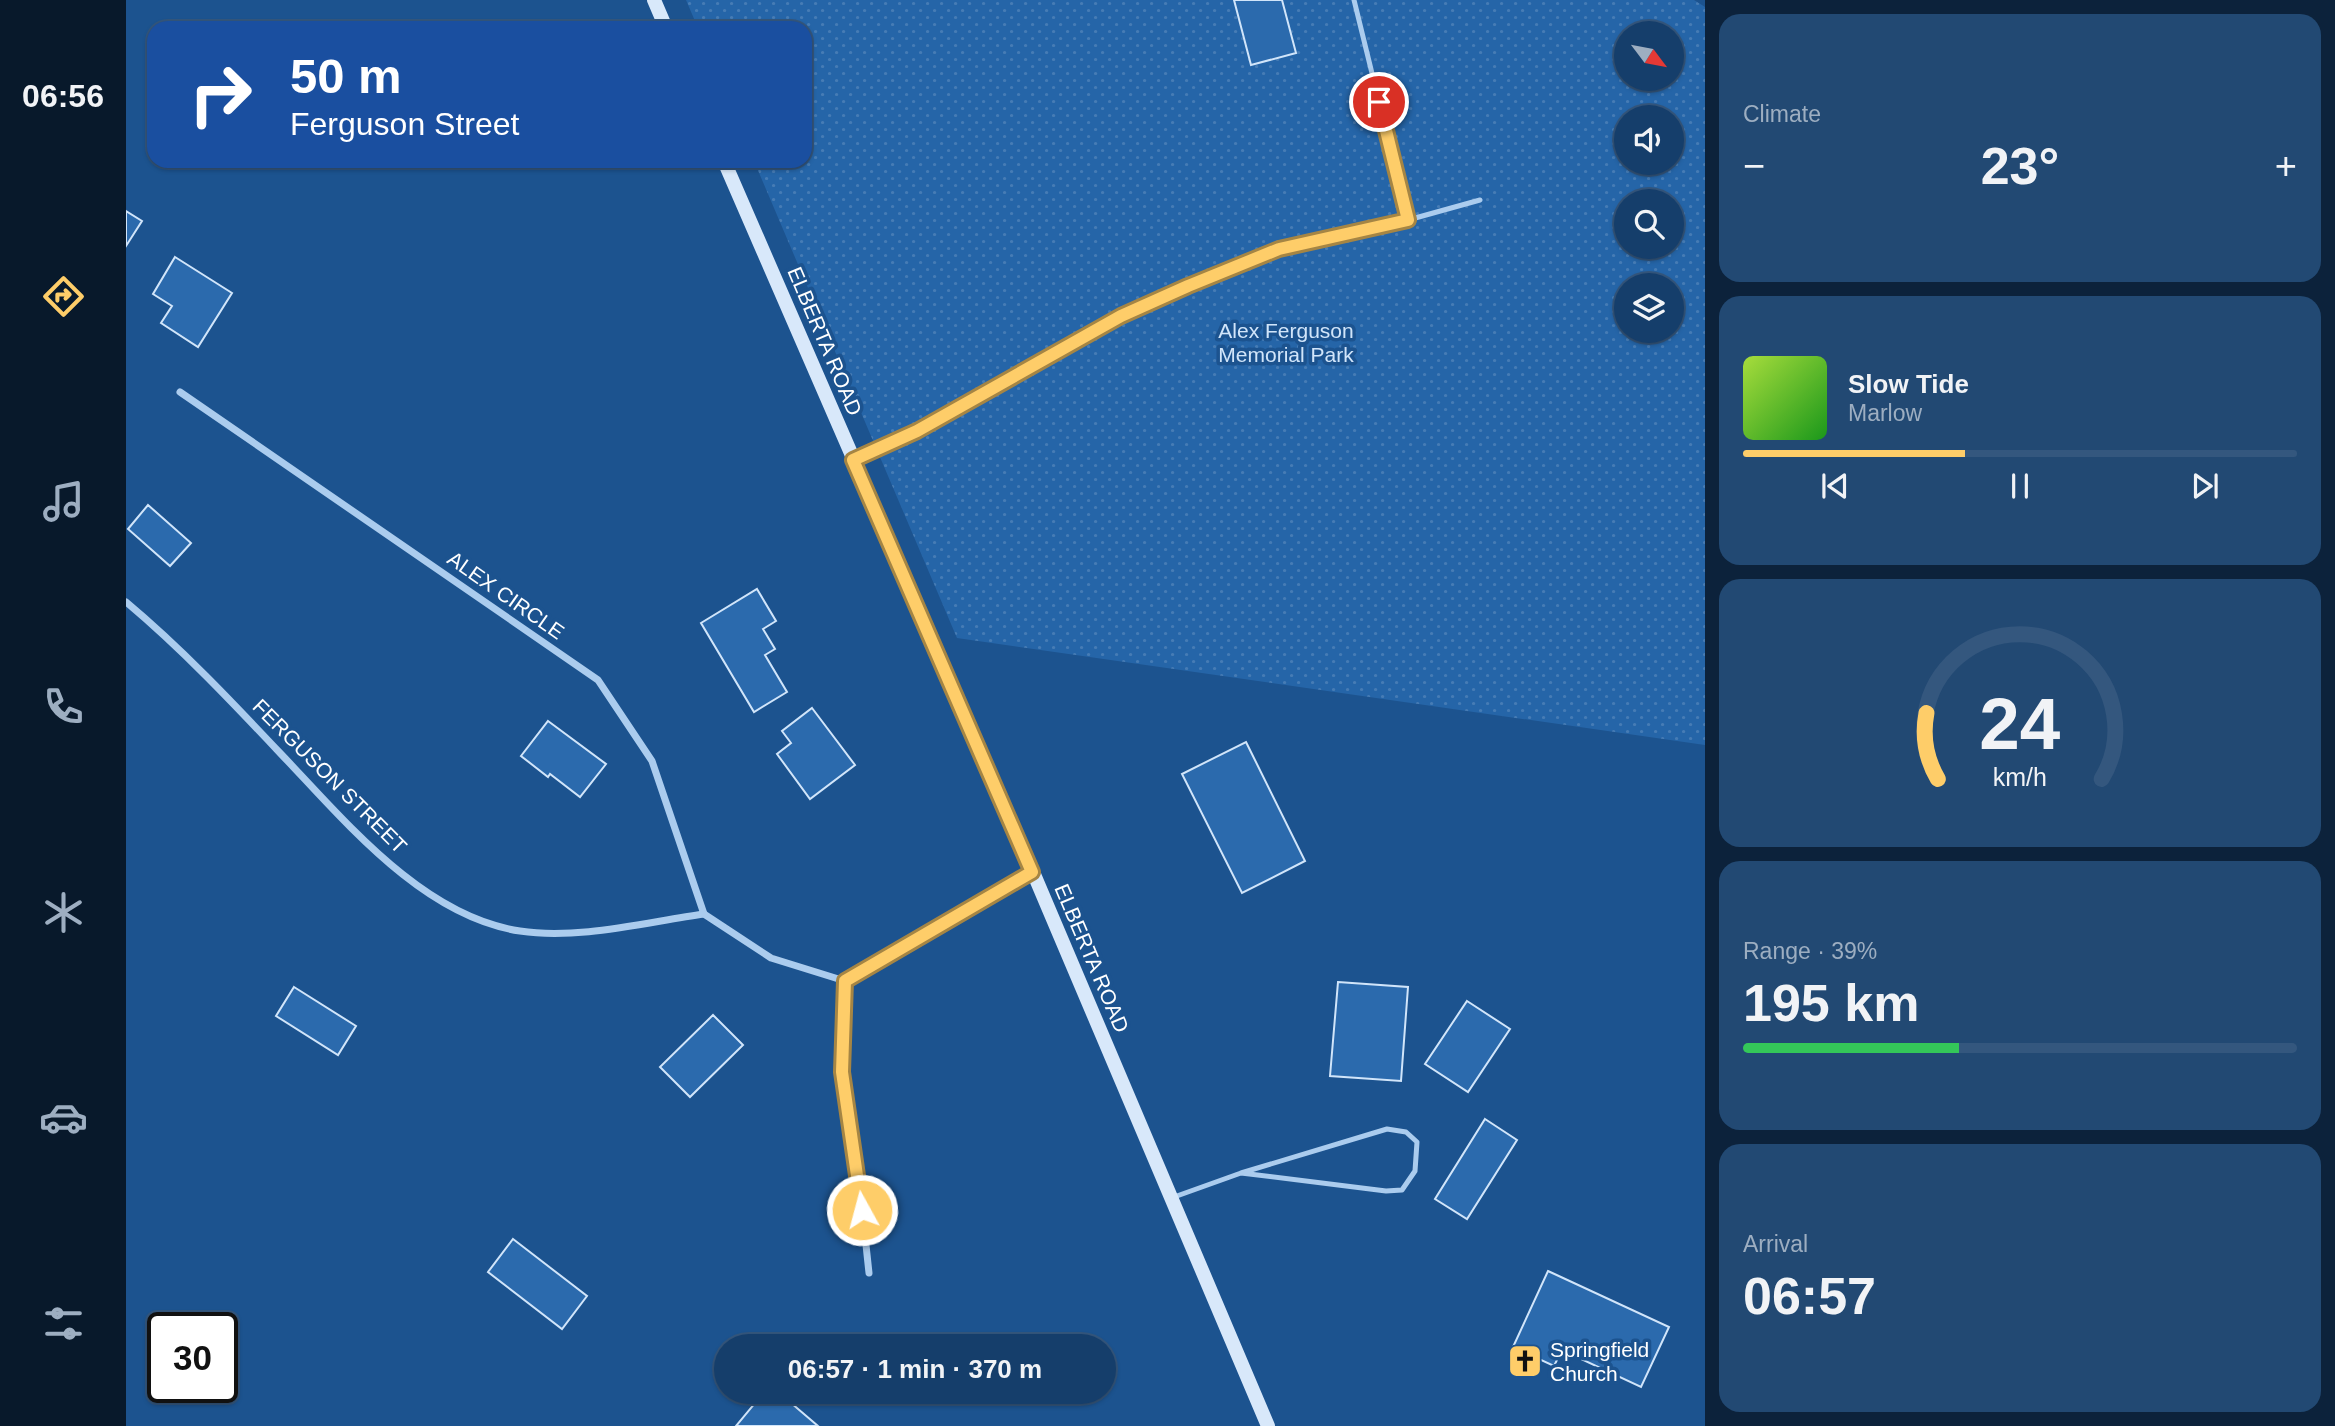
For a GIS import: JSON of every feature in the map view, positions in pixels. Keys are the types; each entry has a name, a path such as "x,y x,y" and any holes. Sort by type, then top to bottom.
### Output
{"street":[{"path":"654,0 663,21"},
{"name":"ELBERTA ROAD","path":"727,168 1268,1426"},
{"name":"ALEX CIRCLE","path":"180,393 598,680 652,761 704,914"},
{"name":"FERGUSON STREET","path":"126,602 228,698 354,830 407,877 463,914 519,931 566,934 704,914"},
{"path":"704,914 771,958 845,981 1032,872"},
{"path":"845,981 842,1072 860,1189 869,1273"}],"lane":[{"path":"1354,0 1408,220"},
{"path":"853,460 917,431 1121,316 1188,286 1279,249 1408,220 1480,200"},
{"path":"1171,1198 1241,1173 1387,1129 1406,1132 1416,1142 1415,1171 1402,1190 1387,1191 1241,1173"}],"green space":[{"name":"Alex Ferguson Memorial Park","path":"686,0 1694,0 1705,7 1705,745 957,638 757,168 812,168 812,21 695,21"}],"building":[{"path":"1234,0 1282,0 1296,53 1251,65"},
{"path":"126,211 142,221 126,246"},
{"path":"175,257 232,293 198,347 161,323 172,306 153,294"},
{"path":"148,505 191,543 170,566 128,529"},
{"path":"757,589 776,621 763,629 775,649 765,655 787,692 754,712 701,623"},
{"path":"812,708 855,765 810,799 777,754 791,743 782,731"},
{"path":"548,721 606,764 580,797 521,756"},
{"path":"1246,742 1305,861 1242,893 1182,774"},
{"path":"1338,982 1408,987 1401,1081 1330,1076"},
{"path":"294,987 356,1026 338,1055 276,1016"},
{"path":"1467,1001 1510,1029 1468,1092 1425,1064"},
{"path":"713,1015 743,1045 690,1097 660,1067"},
{"path":"1485,1119 1517,1140 1467,1219 1435,1199"},
{"path":"513,1239 587,1296 562,1329 488,1272"},
{"path":"1548,1271 1669,1327 1641,1387 1562,1350 1554,1366 1513,1347"},
{"path":"754,1404 792,1404 818,1426 736,1426"}],"place":[{"name":"Springfield Church","path":"1525,1361"}],"route":[{"path":"862,1210 842,1072 845,981 1032,872 853,460 917,431 1121,316 1188,286 1279,249 1408,220 1379,102"}]}
